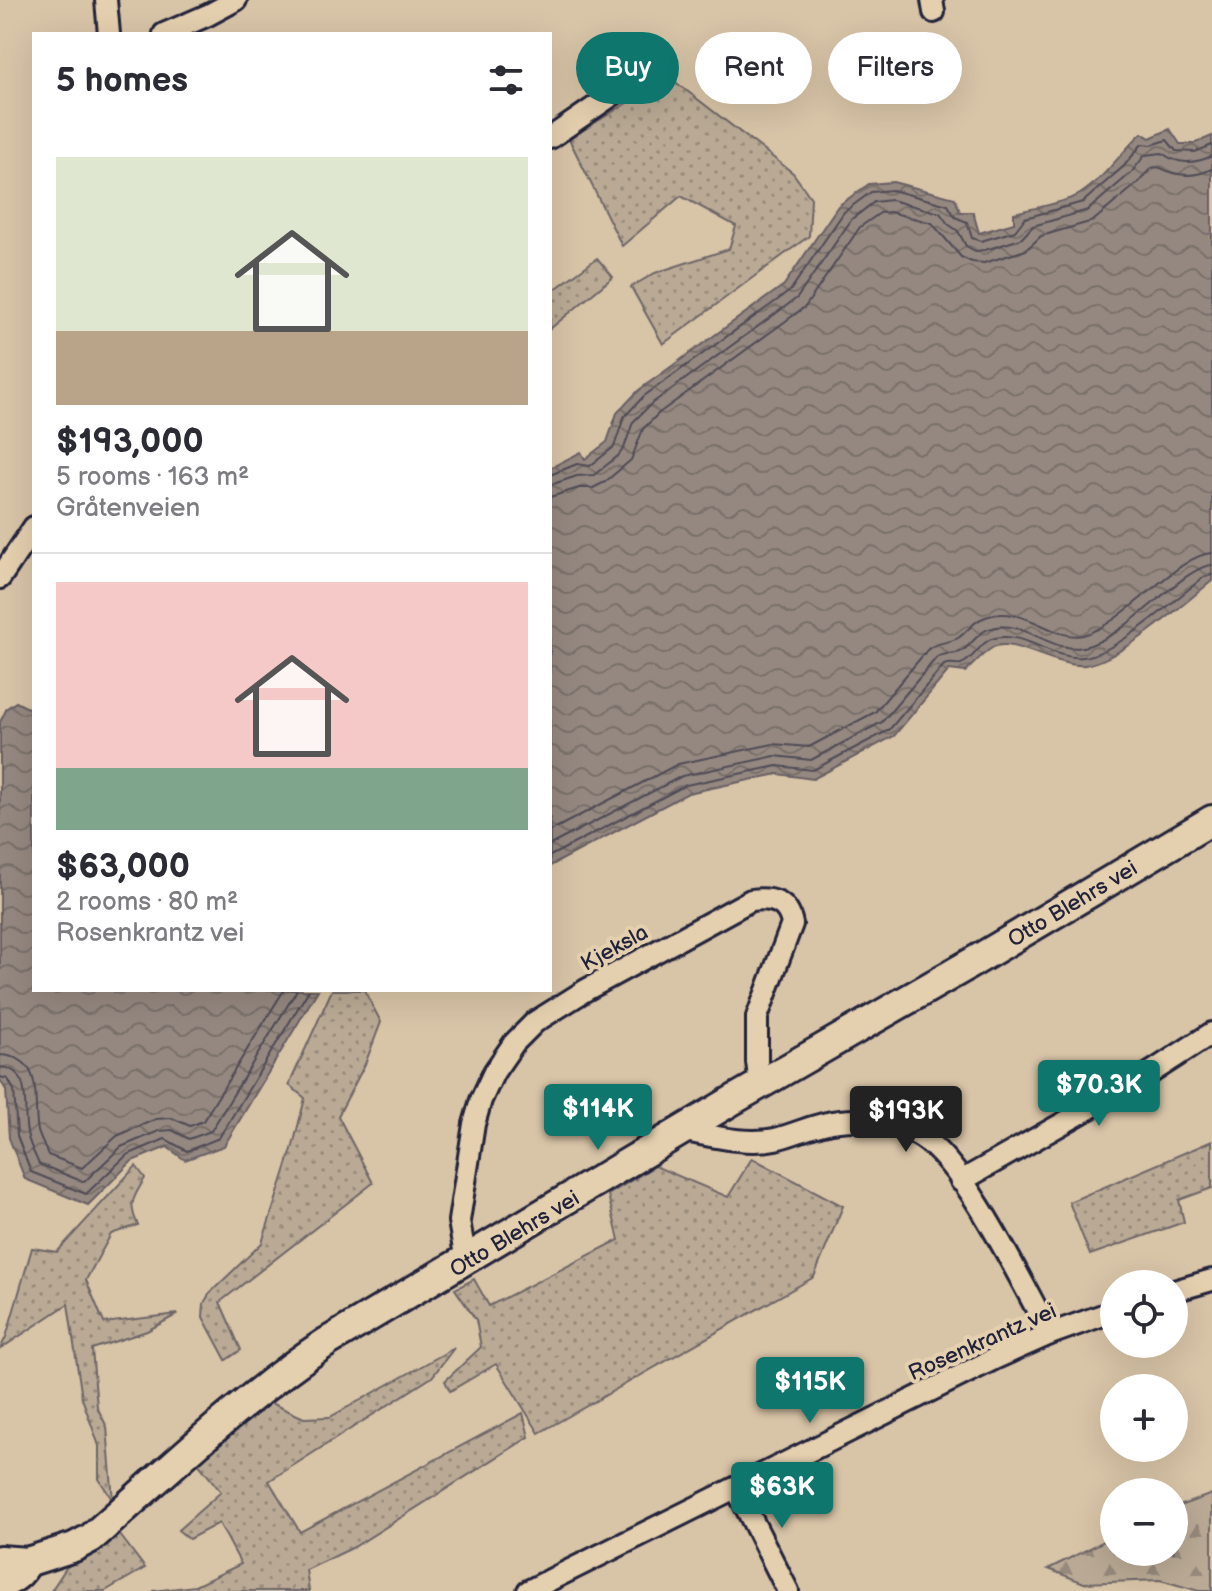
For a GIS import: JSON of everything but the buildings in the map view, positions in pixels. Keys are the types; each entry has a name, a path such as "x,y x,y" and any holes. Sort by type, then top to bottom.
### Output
{"street":[{"path":"106,0 109,32"},
{"path":"169,32 236,0"},
{"path":"552,137 599,104"},
{"path":"0,578 32,530"},
{"name":"Otto Blehrs vei","path":"14,1561 74,1547 91,1538 245,1401 327,1342 1212,820"},
{"name":"Kjeksla","path":"466,1261 459,1221 474,1124 494,1072 514,1043 535,1022 586,990 751,900 764,898 779,902 790,913 792,924 757,1017 756,1054 760,1085"},
{"path":"961,1181 1141,1079 1212,1033"},
{"path":"685,1131 763,1141 836,1121 859,1120 888,1124 923,1138 942,1155 982,1213 1050,1334"},
{"path":"1188,1287 1212,1280"},
{"name":"Rosenkrantz vei","path":"528,1591 930,1390 1050,1334 1100,1316"},
{"path":"736,1488 788,1591"},
{"path":"0,1584 14,1578 14,1561"}],"green space":[{"path":"679,85 695,97 695,104 704,104 793,173 811,198 809,236 663,344 631,287 655,273 729,249 736,226 681,196 622,246 569,139 625,104 679,104"},
{"path":"597,258 613,277 552,327 552,292"},
{"path":"331,992 365,992 381,1022 365,1064 338,1116 373,1183 220,1302 241,1350 226,1360 203,1317 204,1303 210,1293 262,1243 305,1098 289,1085"},
{"path":"1212,1141 1212,1188 1179,1200 1184,1222 1090,1255 1069,1202"},
{"path":"752,1158 843,1206 814,1277 539,1433 496,1364 450,1391 445,1381 481,1347 476,1320 455,1289 474,1279 489,1306 619,1240 608,1195 655,1166 728,1197"},
{"path":"136,1166 145,1178 132,1205 138,1225 111,1234 86,1280 104,1323 178,1314 147,1331 92,1349 97,1407 107,1427 113,1501 99,1479 99,1446 82,1398 68,1304 0,1349 32,1248 57,1252"},
{"path":"454,1348 432,1377 269,1481 300,1532 523,1413 529,1437 354,1547 306,1570 309,1591 153,1591 195,1586 241,1564 219,1523 189,1539 178,1530 221,1492 198,1463 264,1400 304,1418 330,1417"},
{"path":"1212,1494 1212,1591 1199,1591 1160,1580 1084,1583 1048,1569 1100,1543 1100,1566 1188,1566 1188,1503"},
{"path":"117,1531 145,1568 105,1591 51,1591 66,1568"}],"water":[{"path":"1170,129 1180,144 1193,144 1212,136 1212,581 1151,630 1099,661 1073,665 1022,648 1000,645 981,656 965,672 949,670 894,736 813,779 778,774 688,793 552,865 552,467 581,452 585,459 607,442 617,413 639,390 784,285 838,206 869,184 893,182 955,198 960,212 973,212 979,233 1014,223 1014,213 1058,203 1080,194 1142,133 1150,138"},
{"path":"16,702 32,710 32,992 317,992 224,1146 185,1160 167,1147 132,1161 88,1205 25,1179 9,1138 6,1090 0,1080 0,722 7,708"}]}
